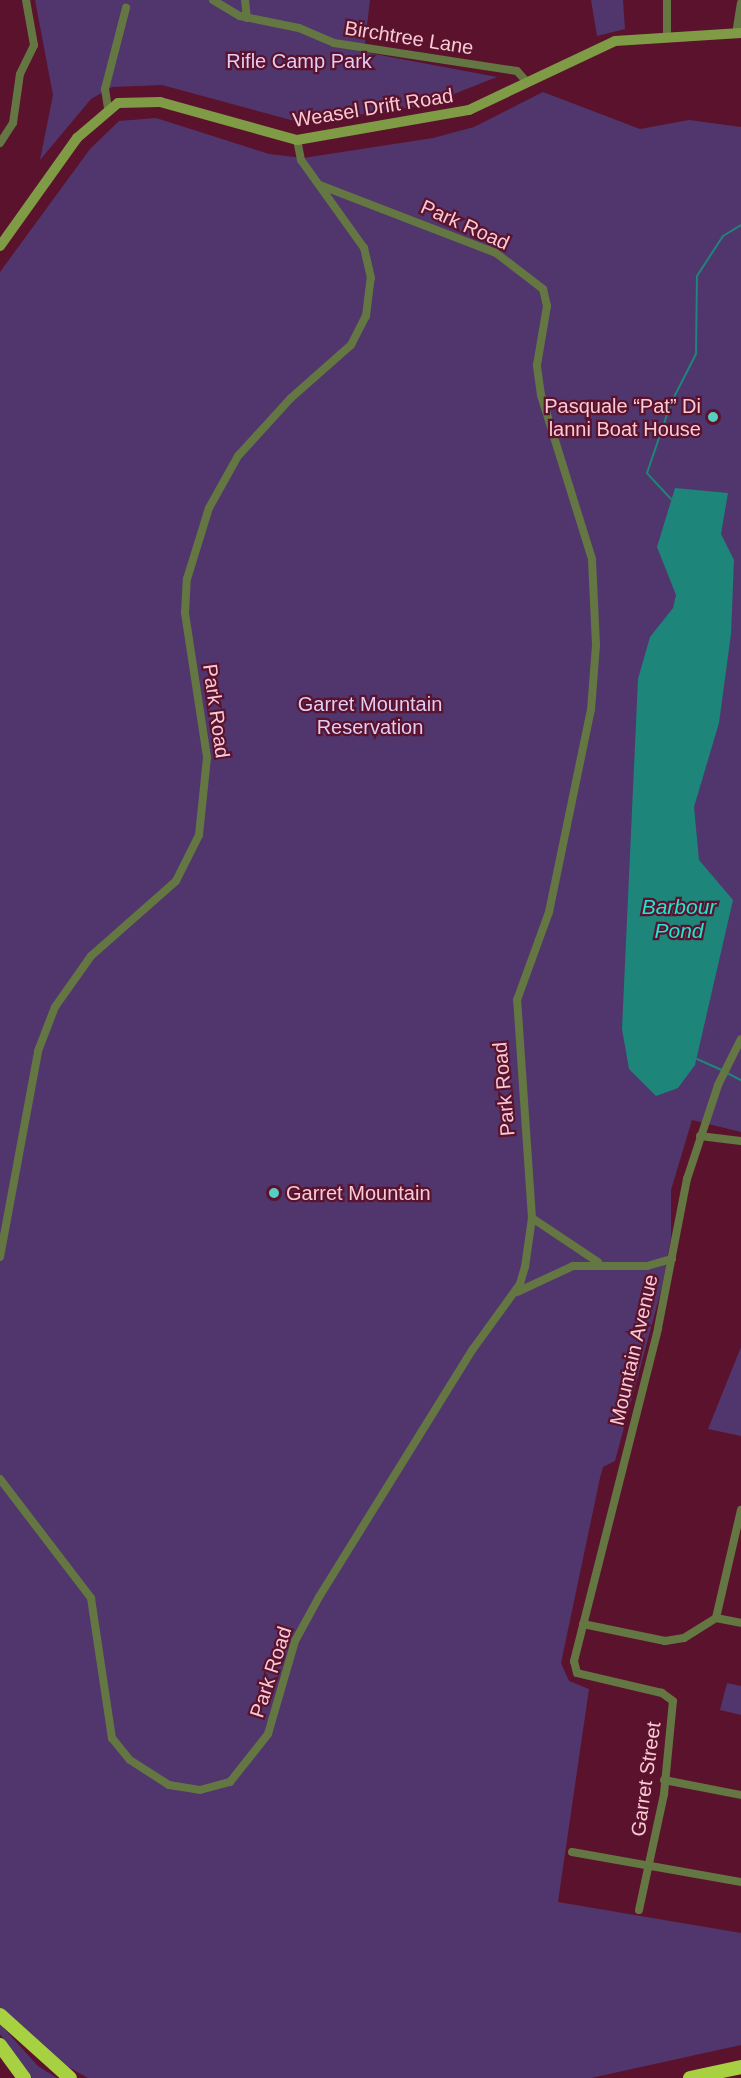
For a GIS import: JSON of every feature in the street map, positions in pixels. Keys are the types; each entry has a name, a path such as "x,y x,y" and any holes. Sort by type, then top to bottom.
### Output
{"highway":[{"path":"0,2015 70,2078"},
{"path":"0,2045 24,2078"},
{"path":"690,2078 741,2067"}],"street":[{"path":"0,143 13,123 20,74 34,45 26,0"},
{"name":"Birchtree Lane","path":"213,0 219,8 247,18 353,48 517,71 527,82"},
{"path":"245,0 247,18"},
{"path":"667,0 667,37"},
{"path":"739,33 741,3"},
{"path":"0,246 77,138 108,108 105,89 126,8"},
{"name":"Weasel Drift Road","path":"108,108 129,101 160,102 297,140 430,121 469,110 602,45 667,37 739,33"},
{"name":"Park Road","path":"0,1257 38,1051 55,1007 91,957 176,881 199,835 207,757 184,613 187,579 209,508 238,456 360,332 371,278 364,248 301,160 297,140"},
{"name":"Park Road","path":"0,1479 91,1598 101,1636 102,1698 112,1738 130,1760 169,1785 216,1788 242,1773 260,1748 277,1711 295,1641 511,1296 525,1267 532,1218 517,1000 549,912 591,710 596,645 592,559 541,395 537,365 547,306 543,289 496,253 320,185"},
{"path":"339,211 336,200 343,192"},
{"name":"Mountain Avenue","path":"662,1693 577,1673 574,1661 700,1136 741,1039"},
{"path":"700,1136 741,1142"},
{"name":"Park Road","path":"532,1218 598,1262"},
{"name":"Park Road","path":"511,1296 549,1274 598,1262 647,1266 672,1259"},
{"path":"716,1618 741,1510"},
{"path":"583,1624 665,1641 684,1638 716,1618 741,1623"},
{"name":"Garret Street","path":"639,1910 664,1780 673,1701 662,1693"},
{"path":"664,1780 741,1796"},
{"path":"572,1852 741,1882"}],"green space":[{"name":"Rifle Camp Park","path":"35,0 370,0 364,52 497,77 426,105 302,123 162,85 112,87 91,99 40,160 53,95"},
{"path":"591,0 623,0 625,29 597,36"},
{"name":"Garret Mountain Reservation","path":"543,92 640,129 689,120 741,127 741,1132 692,1120 671,1190 671,1238 662,1287 615,1461 603,1467 600,1478 561,1663 569,1681 589,1689 558,1902 741,1933 741,2045 591,2078 88,2078 38,2050 0,2008 0,272 90,149 119,121 156,118 269,154 303,158 433,138 474,127"},
{"path":"741,1347 741,1436 708,1429"},
{"path":"727,1683 741,1686 741,1715 720,1710"},
{"path":"0,2024 38,2066 57,2078 32,2078 0,2034"}],"water":[{"name":"Barbour Pond","path":"675,488 728,493 721,534 734,560 731,634 719,723 694,807 699,860 733,900 695,1065 678,1088 656,1096 629,1069 622,1029 638,679 650,637 673,608 676,595 657,547"}],"waterway":[{"path":"671,499 647,473 671,403 696,354 697,276 723,236 741,225"},
{"path":"697,1059 722,1070"},
{"path":"727,1073 741,1080"}],"place":[{"name":"Pasquale “Pat” Di lanni Boat House","path":"713,417"},
{"name":"Garret Mountain","path":"274,1193"}]}
